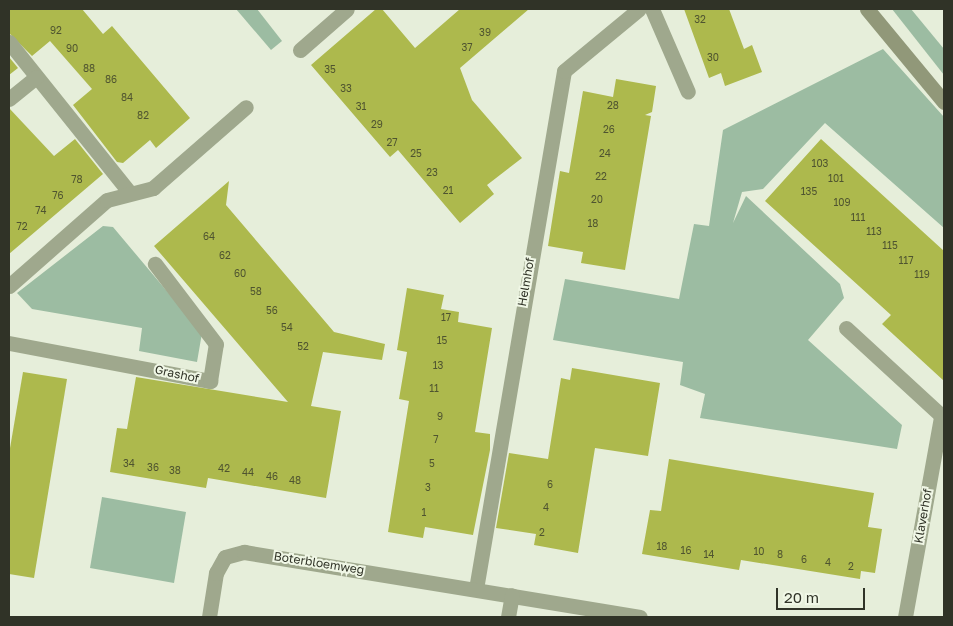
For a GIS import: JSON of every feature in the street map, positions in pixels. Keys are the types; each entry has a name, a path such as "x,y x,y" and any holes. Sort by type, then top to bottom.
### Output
{"street":[{"path":"300,50 346,9"},
{"name":"Helmhof","path":"476,589 564,71 639,9"},
{"path":"652,9 688,92"},
{"path":"867,9 944,102"},
{"path":"9,42 129,192"},
{"path":"9,99 36,77"},
{"path":"9,286 107,200 129,192 153,188 246,107"},
{"name":"Grashof","path":"9,343 210,381 216,344 155,264"},
{"name":"Klaverhof","path":"846,328 943,417 905,617"},
{"name":"Boterbloemweg","path":"209,617 216,573 225,557 244,552 640,617"},
{"path":"508,617 512,595"}],"green space":[{"path":"236,9 257,9 282,41 271,50"},
{"path":"892,9 911,9 944,49 944,75"},
{"path":"883,49 944,117 944,228 825,123 763,189 742,192 733,223 746,196 840,284 844,298 808,340 902,425 897,449 700,418 705,394 680,385 683,362 553,340 565,279 679,299 694,224 709,226 723,130"},
{"path":"103,226 113,227 202,333 197,362 139,351 142,328 32,309 17,293"},
{"path":"102,497 186,512 174,583 90,568"}],"building":[{"path":"9,9 82,9 103,34 112,26 190,118 156,148 150,140 123,163 117,162 73,105 92,89 50,41 32,56 9,33"},
{"path":"376,9 382,9 415,48 460,9 529,9 460,68 472,100 522,158 487,185 494,194 460,223 398,150 390,157 311,65"},
{"path":"684,9 729,9 744,49 752,45 762,72 725,86 721,73 709,78"},
{"path":"9,57 18,68 9,75"},
{"path":"616,79 656,86 652,112 645,115 651,116 625,270 581,263 583,252 548,246 560,171 569,173 583,91 613,97"},
{"path":"9,108 54,156 75,139 103,174 9,254"},
{"path":"821,139 944,251 944,381 882,324 891,315 765,201"},
{"path":"229,181 226,205 334,332 385,344 382,360 323,352 311,406 341,411 326,498 208,478 206,488 110,472 117,428 127,429 136,377 288,402 154,246"},
{"path":"407,288 444,295 441,309 459,312 458,322 492,328 475,432 490,434 490,450 473,535 425,527 423,538 388,532 409,401 399,399 407,352 397,350"},
{"path":"572,368 660,383 648,456 595,448 578,553 534,545 536,534 496,528 509,453 548,459 561,378 570,380"},
{"path":"23,372 67,379 34,578 9,574 9,454"},
{"path":"669,459 874,493 868,527 882,529 875,573 861,571 860,579 741,560 739,570 642,554 650,510 661,511"}]}
